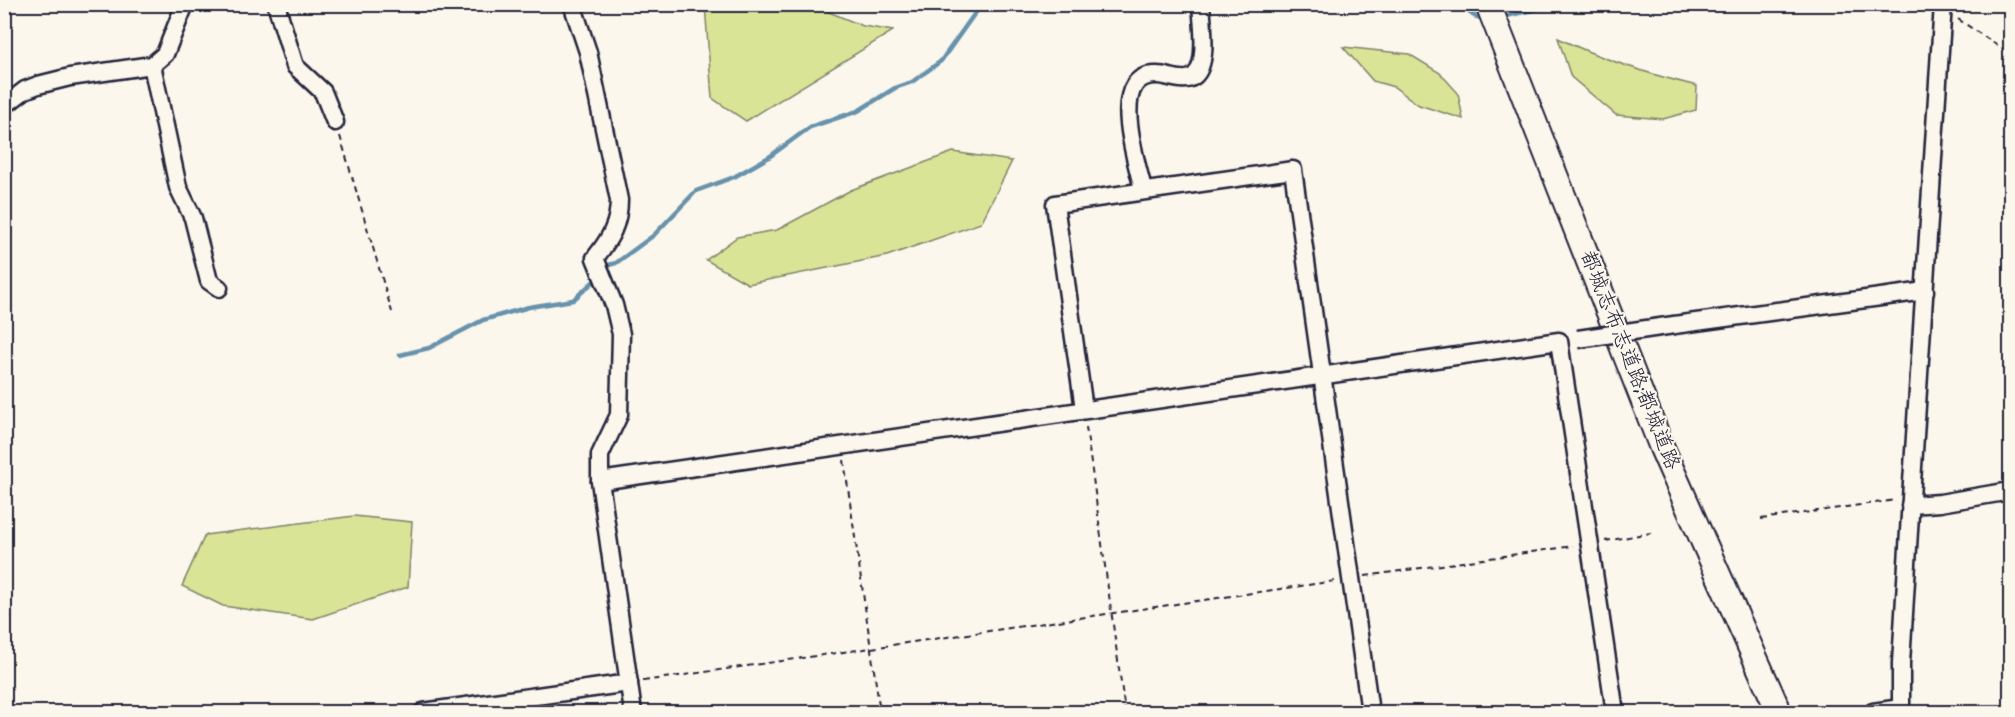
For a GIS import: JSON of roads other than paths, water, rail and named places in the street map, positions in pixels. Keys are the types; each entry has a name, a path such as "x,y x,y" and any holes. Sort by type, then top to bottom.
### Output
{"highway":[{"name":"都城志布志道路;都城道路","path":"1488,4 1507,58 1662,448 1779,712"}],"street":[{"path":"4,106 25,90 38,85 152,65 165,54 185,4"},
{"path":"276,4 295,66 323,92 335,122"},
{"path":"572,4 588,52 619,200 619,215 611,238 595,258 614,305 621,334 620,415 600,455 600,481 633,712"},
{"path":"1143,189 1127,117 1128,97 1136,82 1147,75 1186,79 1194,77 1199,69 1203,52 1201,4"},
{"path":"1873,712 1901,710 1910,501 1943,8"},
{"path":"152,65 178,187 193,218 209,281 219,288"},
{"path":"1084,409 1055,204 1143,189 1293,170 1371,712"},
{"path":"600,481 1322,374 1925,291"},
{"path":"1559,341 1615,712"},
{"path":"1910,501 1940,503 2010,491"},
{"path":"423,712 629,683"}],"waterway":[{"path":"605,266 616,263 654,235 696,191 734,177 769,157 810,127 858,111 895,88 912,82 941,61 975,13 986,4"},
{"path":"1464,4 1472,15 1485,18"},
{"path":"1502,17 1542,8 1546,4"},
{"path":"400,355 429,348 483,320 529,307 573,300 593,282"}]}
